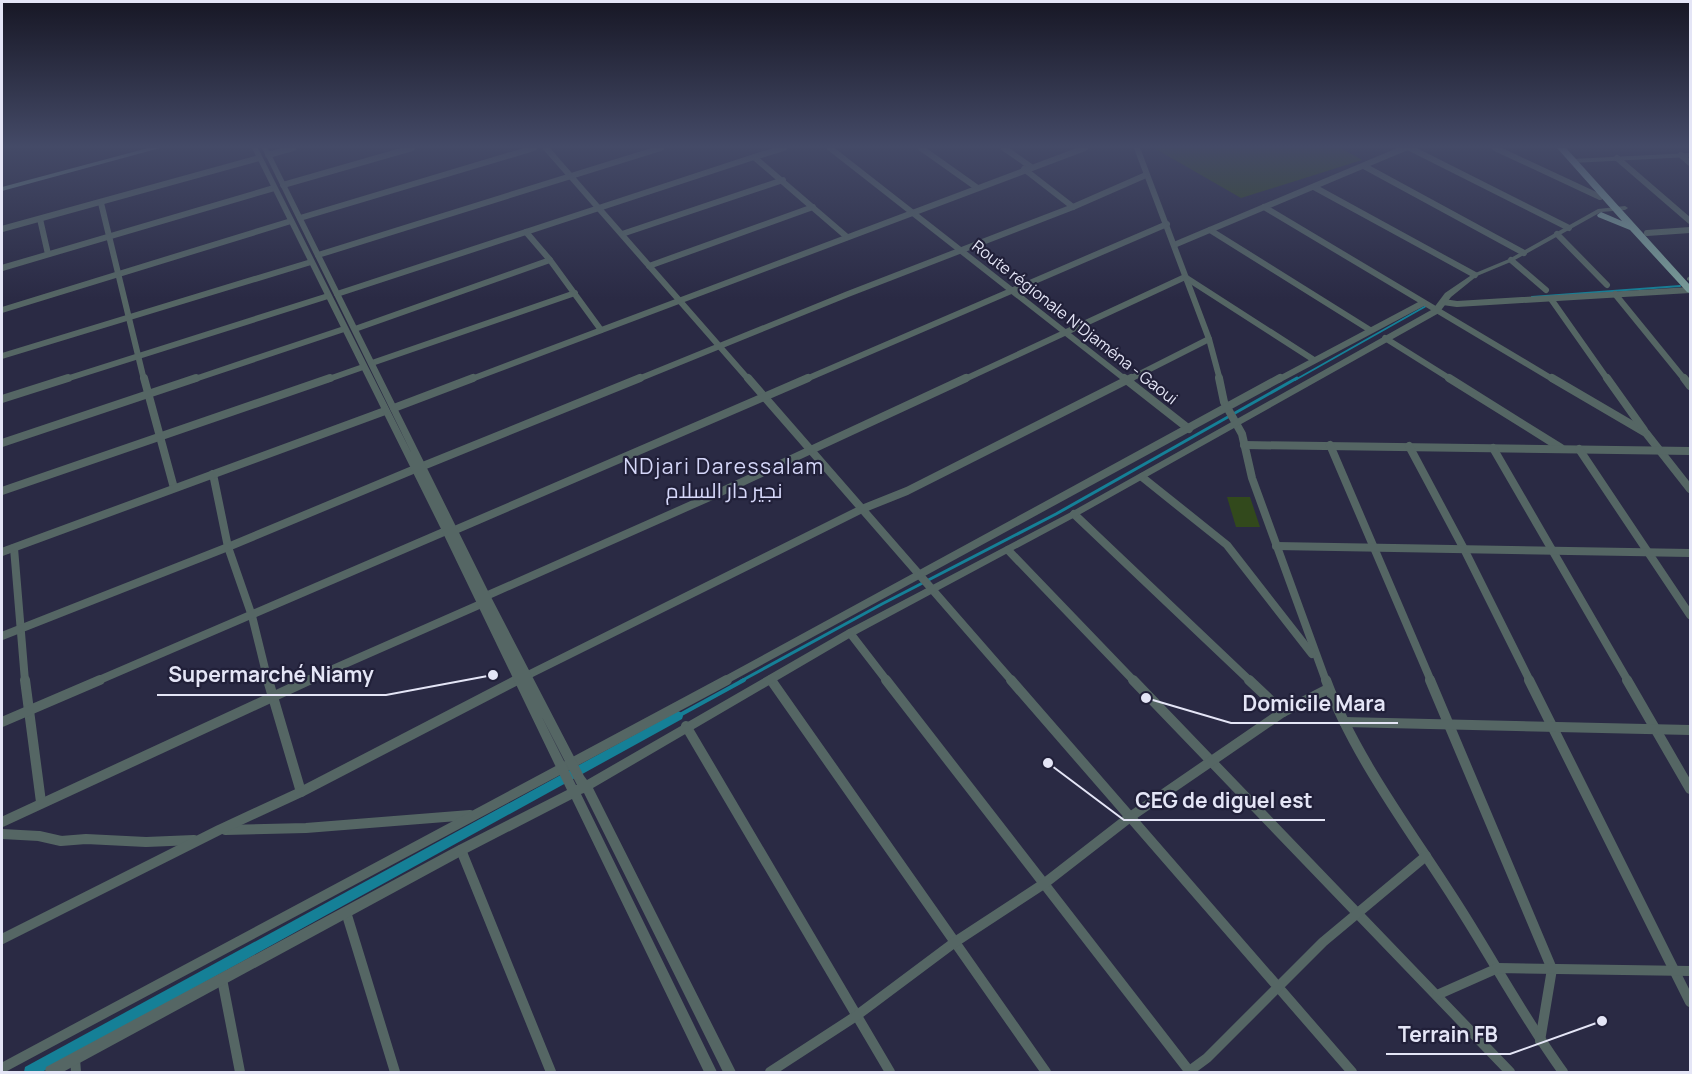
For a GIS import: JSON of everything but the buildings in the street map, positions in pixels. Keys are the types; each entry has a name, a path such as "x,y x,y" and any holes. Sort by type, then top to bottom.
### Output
{"main road":[{"path":"1600,198 1598,213 1634,229"},
{"path":"1606,198 1623,211 1634,229 1690,290"},
{"path":"1611,198 1690,279"}],"street":[{"path":"2,229 117,198"},
{"path":"2,268 239,198"},
{"path":"285,198 333,295 355,329 368,365 577,786 711,1072"},
{"path":"2,310 368,198"},
{"path":"2,356 129,318 502,198"},
{"path":"590,198 1352,1072"},
{"path":"2,399 333,295 629,198"},
{"path":"622,234 729,198"},
{"path":"803,198 847,237"},
{"name":"Route régionale N'Djaména - Gaoui","path":"892,198 1189,429"},
{"path":"2,552 390,409 948,198"},
{"path":"1063,198 1073,207"},
{"path":"2,636 1093,198"},
{"path":"1158,198 1209,339 1228,409 1236,421 1276,546 1328,689 1344,722 1426,856 1498,968 1540,1041 1563,1072"},
{"path":"1174,245 1286,198"},
{"path":"1334,198 1475,275"},
{"path":"1423,198 1524,253"},
{"path":"1510,198 1569,228"},
{"path":"1663,198 1690,221"},
{"path":"101,203 138,356 174,488"},
{"path":"649,266 813,207"},
{"path":"1264,207 1436,311 1646,433"},
{"path":"51,1072 461,850 932,588 1008,550 1142,477 1236,421 1436,311 1448,295 1475,275 1511,260 1598,213 1623,211"},
{"path":"40,219 48,254"},
{"path":"2,722 1167,224"},
{"path":"1210,230 1370,330"},
{"path":"1647,233 1690,230"},
{"path":"526,232 550,260 601,330"},
{"path":"1557,234 1607,285"},
{"path":"355,329 550,260"},
{"path":"1511,260 1546,290"},
{"path":"2,822 41,802 1185,278"},
{"path":"1185,278 1314,360"},
{"path":"1443,302 1457,304 1690,290"},
{"path":"2,491 575,293"},
{"path":"1615,294 1690,386"},
{"path":"333,295 344,329 368,365"},
{"path":"1551,299 1646,433 1690,489"},
{"path":"2,1068 475,815 568,768 920,574 1423,303"},
{"path":"2,443 344,329"},
{"path":"1385,338 1562,448"},
{"path":"2,939 219,830 301,792 523,677 862,508 907,491 1209,339"},
{"path":"1244,445 1690,451"},
{"path":"1330,445 1552,969 1540,1041"},
{"path":"1409,446 1464,549 1690,1001"},
{"path":"1493,448 1690,789"},
{"path":"1579,449 1690,615"},
{"path":"213,474 228,547 252,616 272,696 301,792"},
{"path":"1142,477 1227,545 1317,660"},
{"path":"1074,514 1282,712"},
{"path":"1276,546 1690,553"},
{"path":"14,548 28,711 41,802"},
{"path":"1008,550 1211,762 1360,912 1510,1072"},
{"path":"850,633 1189,1072 1207,1058 1279,989 1323,942 1426,856"},
{"path":"771,679 1046,1072"},
{"path":"770,1072 856,1016 955,942 1045,883 1130,817 1282,712 1328,689"},
{"path":"1344,722 1690,730"},
{"path":"686,726 890,1072"},
{"path":"577,786 730,1072"},
{"path":"219,830 306,828 475,815"},
{"path":"2,834 61,841 86,839 180,842 201,839"},
{"path":"461,850 551,1072"},
{"path":"346,912 395,1072"},
{"path":"1437,995 1498,968 1690,971"},
{"path":"222,979 240,1072"},
{"path":"75,1059 76,1072"}],"green space":[{"path":"1227,497 1250,497 1260,527 1236,527"}],"waterway":[{"path":"1532,297 1680,286"},
{"path":"1295,380 1426,306"},
{"path":"741,681 882,604 1056,514 1297,378"},
{"path":"678,716 744,680"},
{"path":"30,1072 678,716"}],"place":[{"name":"Supermarché Niamy","path":"493,675"},
{"name":"Domicile Mara","path":"1146,698"},
{"name":"CEG de diguel est","path":"1048,763"},
{"name":"Terrain FB","path":"1602,1021"}],"district":[{"name":"NDjari Daressalam نجير دار السلام","path":"724,478"}]}
